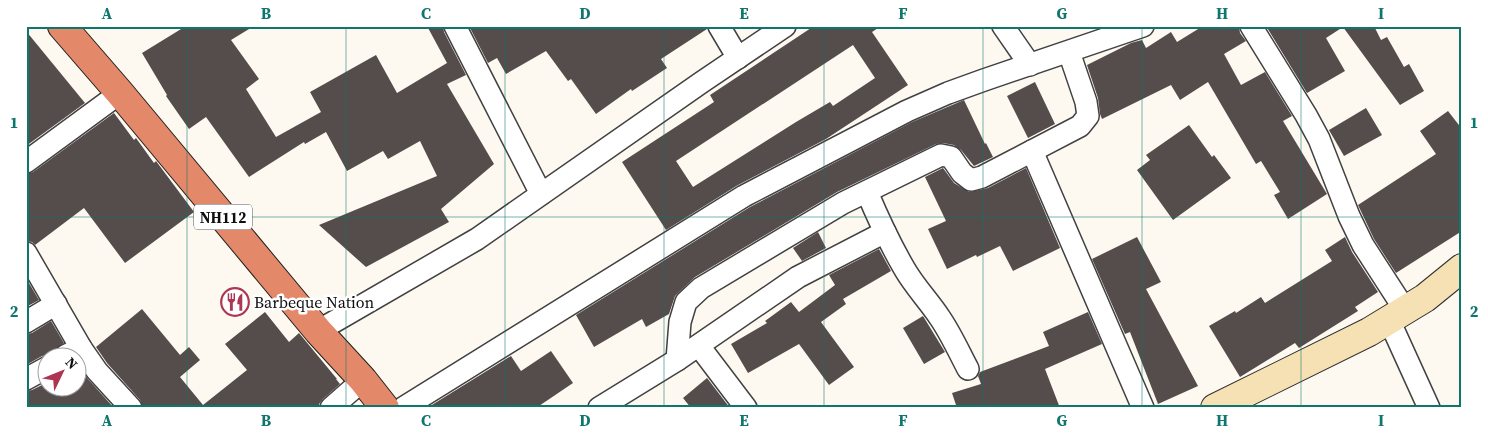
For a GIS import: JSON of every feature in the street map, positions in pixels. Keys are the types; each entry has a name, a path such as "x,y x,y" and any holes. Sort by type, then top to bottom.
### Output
{"highway":[{"name":"NH112","path":"62,27 120,93 318,331 385,408"}],"street":[{"path":"455,26 541,194"},
{"path":"719,26 738,58"},
{"path":"318,331 477,239 785,26"},
{"path":"1003,26 1030,65"},
{"path":"403,408 744,196 908,110 948,93 1143,26"},
{"path":"1252,26 1306,114 1319,139 1349,216 1397,315 1429,408"},
{"path":"677,360 680,322 686,302 700,288 843,203 941,155 951,157 962,173 971,180 982,177 1080,126 1088,116 1086,102 1070,52"},
{"path":"26,162 120,93"},
{"path":"1032,151 1143,408"},
{"path":"867,192 904,268 940,317 968,369"},
{"path":"599,408 699,346 798,277 885,232"},
{"path":"26,253 56,304 71,346"},
{"path":"1215,408 1370,332 1425,298 1462,268"},
{"path":"26,322 56,304"},
{"path":"699,346 746,408"},
{"path":"88,363 98,371 131,408"},
{"path":"26,379 38,372"},
{"path":"330,408 362,380"}],"building":[{"path":"186,26 254,26 231,40 259,79 246,89 276,137 321,112 310,92 376,55 397,93 447,63 427,26 443,26 444,32 466,75 447,84 494,164 441,209 449,222 366,267 319,225 437,176 420,141 388,159 383,151 347,171 326,132 305,144 304,142 249,177 206,117 189,129 166,96 142,53"},
{"path":"469,26 707,26 707,29 661,59 667,68 632,91 631,89 596,114 571,79 568,81 546,51 506,74 497,58 488,63"},
{"path":"814,26 881,26 872,32 908,85 826,139 738,185 666,230 622,162 714,102 710,95","holes":["853,45 875,78 833,106 830,102 796,122 693,187 676,161"]},
{"path":"1203,26 1239,26 1240,33 1246,41 1224,54 1241,85 1265,72 1292,116 1283,121 1327,194 1288,219 1274,195 1280,192 1261,161 1256,164 1208,82 1180,100 1171,85 1102,119 1098,98 1087,65 1131,43 1142,40 1146,48 1171,32 1177,42"},
{"path":"1266,26 1374,26 1381,40 1387,37 1404,67 1409,64 1424,91 1400,105 1343,27 1326,38 1345,71 1307,93"},
{"path":"26,31 85,103 26,146"},
{"path":"1035,82 1055,124 1028,138 1007,96"},
{"path":"964,100 993,157 974,166 961,150 954,145 936,144 837,192 695,277 675,296 669,314 646,327 642,319 594,347 576,315 750,207 912,122"},
{"path":"1366,108 1382,135 1344,156 1329,130"},
{"path":"1448,111 1462,129 1462,231 1396,273 1374,239 1358,205 1436,154 1420,131"},
{"path":"114,113 134,140 136,138 154,163 156,161 194,212 125,263 84,208 35,245 32,242 26,241 26,174 33,172"},
{"path":"1189,125 1212,157 1214,155 1231,178 1173,220 1137,170 1150,160 1146,155"},
{"path":"943,168 954,183 969,192 988,188 1026,168 1060,248 1013,271 1000,246 947,269 928,229 946,221 925,177"},
{"path":"818,232 826,248 802,261 793,248"},
{"path":"1137,237 1161,282 1146,289 1198,386 1158,404 1130,332 1125,334 1092,259"},
{"path":"1345,237 1352,252 1378,292 1355,307 1358,311 1299,348 1295,343 1240,377 1209,326 1235,311 1236,313 1261,297 1265,303 1332,261 1325,250"},
{"path":"879,249 891,271 843,299 846,304 821,322 854,367 829,385 799,344 748,373 731,344 767,323 765,321 791,302 799,312 835,285 829,275"},
{"path":"26,278 39,300 26,307"},
{"path":"142,309 180,355 189,347 200,360 180,377 203,405 247,370 225,344 265,312 289,342 299,333 340,384 323,399 319,404 319,408 143,408 140,400 107,363 96,347"},
{"path":"1088,312 1102,344 1045,369 1060,408 957,408 952,393 981,384 978,376 980,372 1049,346 1043,332"},
{"path":"923,316 945,352 924,364 903,328"},
{"path":"51,321 64,343 60,346 38,346 38,358 26,365 26,334 32,333"},
{"path":"551,351 573,383 536,408 427,408 511,356 521,371"},
{"path":"707,378 730,408 691,408 683,398"},
{"path":"88,379 114,408 26,408 26,391 38,387 38,396 88,396"}],"place":[{"name":"Barbeque Nation","path":"235,302"}]}
